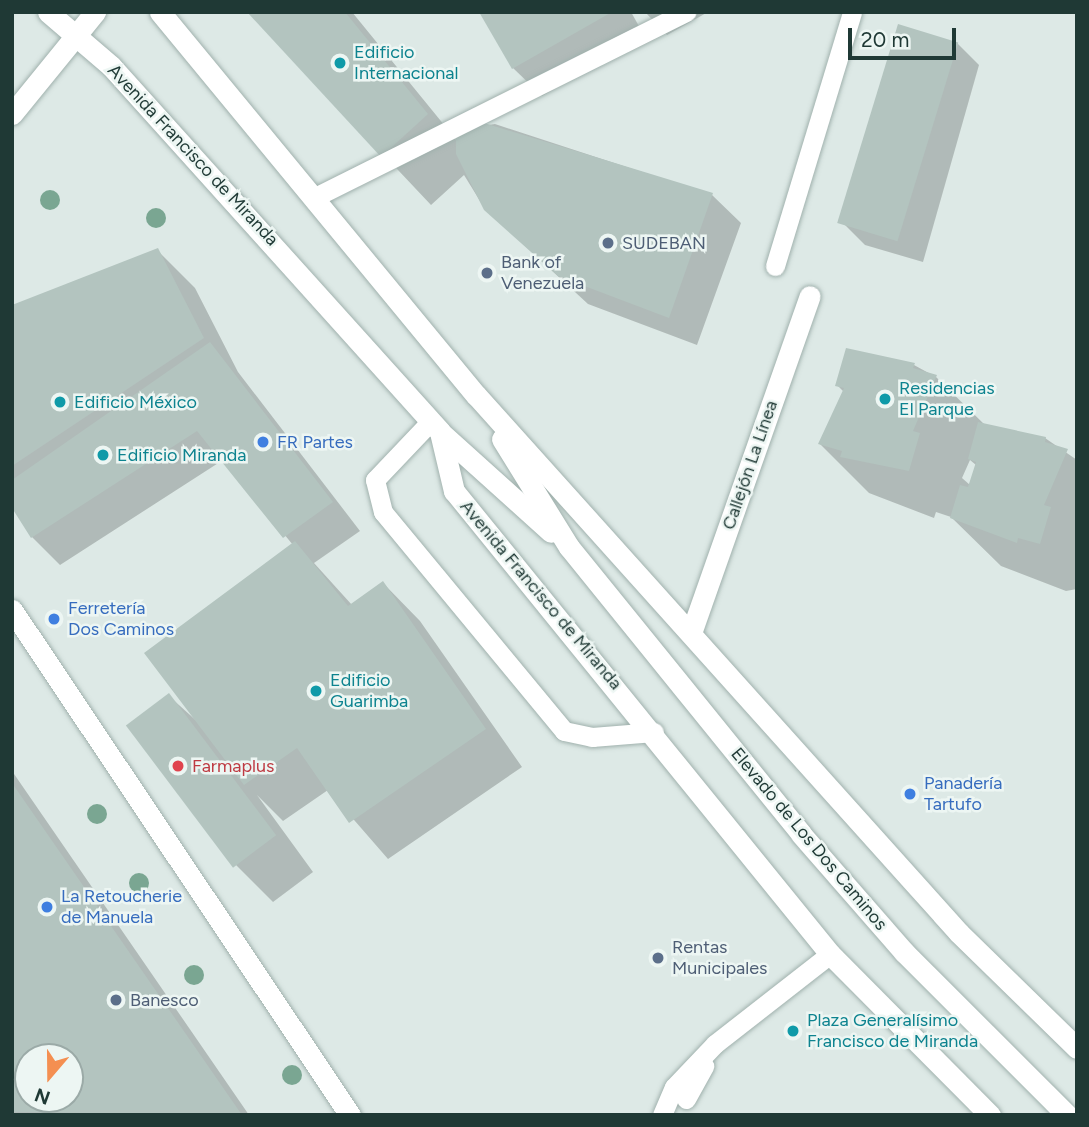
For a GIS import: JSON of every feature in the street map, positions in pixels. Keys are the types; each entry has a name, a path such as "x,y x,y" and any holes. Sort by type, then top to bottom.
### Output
{"main road":[{"name":"Avenida Francisco de Miranda","path":"48,12 75,32 317,288 435,427 454,491 654,732 830,954 990,1115"},
{"path":"12,114 75,32 95,12"},
{"path":"160,12 476,395 959,933 1077,1048"},
{"name":"Callejón La Línea","path":"691,633 810,296"},
{"name":"Elevado de Los Dos Caminos","path":"476,395 569,547 904,952 1067,1115"},
{"name":"Elevado de Los Dos Caminos","path":"435,427 569,547"},
{"path":"12,610 349,1115"}],"lane":[{"path":"315,198 686,12"},
{"path":"775,266 852,12"},
{"path":"435,427 375,480 383,512 564,731 592,737 654,732"},
{"path":"662,1115 674,1087 715,1044 830,954"},
{"path":"686,1099 715,1044"}],"building":[{"name":"Edificio Internacional","path":"247,12 345,12 428,114 381,157"},
{"path":"479,12 612,12 512,69"},
{"path":"898,24 958,42 897,241 837,223"},
{"name":"SUDEBAN","path":"481,122 713,193 669,318 558,276 484,210 456,154 456,136"},
{"name":"Edificio México","path":"158,248 204,338 12,466 12,305"},
{"name":"Edificio Miranda","path":"210,342 333,502 283,538 197,431 31,538 12,508 12,480"},
{"name":"Residencias El Parque","path":"846,348 915,363 913,368 937,375 913,431 920,433 909,471 840,457 842,451 818,444 844,388 835,386"},
{"name":"Residencias El Parque","path":"978,422 1046,437 1045,442 1068,449 1044,505 1051,507 1040,544 1018,538 1017,543 950,518 960,485 968,487 976,462 968,459"},
{"name":"Edificio Guarimba","path":"295,541 348,606 383,581 486,729 349,823 297,748 244,785 144,653"},
{"path":"169,693 276,835 233,868 126,725"},
{"path":"12,783 242,1115 84,1113 84,1043 14,1043 14,1112"}],"place":[{"name":"Edificio Internacional","path":"340,63"},
{"name":"SUDEBAN","path":"608,243"},
{"name":"Bank of Venezuela","path":"487,273"},
{"name":"Residencias El Parque","path":"885,399"},
{"name":"Edificio México","path":"60,402"},
{"name":"FR Partes","path":"263,442"},
{"name":"Edificio Miranda","path":"103,455"},
{"name":"Ferretería Dos Caminos","path":"54,619"},
{"name":"Edificio Guarimba","path":"316,691"},
{"name":"Farmaplus","path":"178,766"},
{"name":"Panadería Tartufo","path":"910,794"},
{"name":"La Retoucherie de Manuela","path":"47,907"},
{"name":"Rentas Municipales","path":"658,958"},
{"name":"Banesco","path":"116,1000"},
{"name":"Plaza Generalísimo Francisco de Miranda","path":"793,1031"}]}
